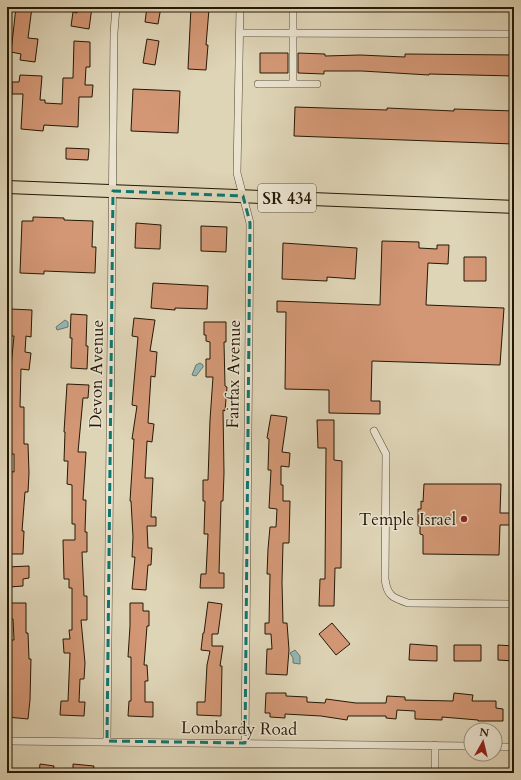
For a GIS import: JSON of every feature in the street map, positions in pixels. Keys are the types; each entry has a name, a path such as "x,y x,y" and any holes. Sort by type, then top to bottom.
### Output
{"main road":[{"name":"SR 434","path":"7,187 514,207"}],"street":[{"name":"Devon Avenue","path":"107,741 114,33 116,7"},
{"name":"Fairfax Avenue","path":"240,7 237,173 250,223 245,743"},
{"path":"293,7 293,84"},
{"path":"239,33 514,34"},
{"path":"258,84 317,84"},
{"path":"374,432 386,454 386,590 396,599 408,603 514,604"},
{"name":"Lombardy Road","path":"7,741 463,746"},
{"path":"435,745 435,773"},
{"path":"503,747 514,747"}],"highlighted area":[{"path":"113,191 243,196 250,223 245,743 107,741"}],"water":[{"path":"65,320 68,322 68,327 57,330 56,327"},
{"path":"200,363 203,367 196,376 192,375 196,365"},
{"path":"295,650 300,656 300,664 293,663 293,658 290,653"}],"building":[{"path":"16,7 32,7 28,38 38,39 35,62 20,60 21,54 11,52"},
{"path":"78,7 92,7 89,29 71,26 73,12 77,13"},
{"path":"147,7 161,7 158,24 145,22"},
{"path":"191,7 209,9 206,45 208,45 206,70 188,69"},
{"path":"147,39 159,41 155,65 143,63"},
{"path":"74,41 90,42 90,67 86,67 85,85 93,85 92,97 79,97 78,127 44,125 43,131 21,129 23,94 12,94 12,82 19,82 20,75 42,76 40,100 45,100 45,103 62,104 63,78 73,78"},
{"path":"260,53 288,53 288,73 260,73"},
{"path":"298,53 325,54 325,56 360,55 405,57 405,54 514,55 514,76 429,75 362,71 324,71 324,74 298,73"},
{"path":"133,89 180,91 178,133 131,131"},
{"path":"295,107 387,110 387,108 454,111 454,109 514,111 514,144 294,136"},
{"path":"66,148 89,149 88,160 66,159"},
{"path":"33,217 93,221 92,247 96,247 95,273 44,271 44,274 20,273 22,221 33,221"},
{"path":"136,223 161,225 160,249 135,248"},
{"path":"201,226 227,227 226,252 201,251"},
{"path":"382,241 419,242 419,248 437,249 437,245 449,245 448,264 428,263 426,305 504,308 500,365 372,361 371,401 380,401 380,414 329,413 329,390 285,389 286,312 277,312 277,301 380,305"},
{"path":"283,243 357,248 355,279 327,277 327,281 282,279"},
{"path":"464,257 486,257 486,281 464,281"},
{"path":"153,283 208,286 207,309 175,308 175,310 151,308"},
{"path":"11,309 32,310 31,337 26,336 25,352 31,353 29,370 21,369 20,407 24,407 24,444 28,444 29,473 28,492 25,492 22,531 24,531 23,554 10,554 11,522 9,522 11,491 7,491 8,471 14,472 14,454 10,454 11,367 14,336 9,336"},
{"path":"71,314 87,315 87,369 71,368"},
{"path":"134,318 155,320 150,351 157,352 155,377 151,376 148,423 154,424 152,442 147,441 145,478 153,478 151,517 156,517 156,526 147,526 148,548 152,548 151,565 148,565 146,590 132,589 135,557 132,557 133,537 130,501 134,439 132,439 137,406 132,405 138,337 132,336"},
{"path":"204,322 226,322 226,342 224,342 225,386 227,387 225,411 223,410 224,473 223,501 221,501 219,573 224,573 224,588 200,588 201,574 206,574 208,534 204,534 205,501 203,501 203,480 208,480 213,377 206,377 206,359 210,359 210,342 206,341 206,335 204,335"},
{"path":"67,384 89,385 88,398 83,398 78,452 86,452 83,500 86,500 85,532 87,532 87,552 82,552 84,596 87,596 87,620 81,620 85,663 84,679 80,679 79,702 85,702 84,716 60,715 61,701 68,701 70,653 64,653 63,639 70,639 69,630 72,630 72,588 69,588 69,579 64,579 63,540 75,540 75,524 72,524 72,485 67,484 68,461 64,461"},
{"path":"271,415 287,417 282,452 290,453 289,467 281,466 283,501 290,501 289,543 283,543 282,582 283,623 287,623 289,650 287,675 266,674 267,649 272,649 271,634 265,634 265,623 269,623 270,574 267,574 268,549 270,527 276,527 277,509 269,508 271,470 268,470 269,439 267,438"},
{"path":"317,420 334,420 334,460 342,461 341,568 335,568 334,606 319,606 320,579 325,579 326,448 318,448"},
{"name":"Temple Israel","path":"424,484 501,484 500,513 510,513 510,525 500,525 499,555 423,554 423,535 420,534 420,526 418,526 418,509 421,509 421,501 423,502"},
{"path":"29,566 29,578 23,579 23,586 9,587 7,567"},
{"path":"208,602 222,604 218,634 212,634 212,646 223,646 220,666 222,666 221,716 197,715 197,702 205,702 207,665 210,651 201,650"},
{"path":"8,603 26,603 26,633 28,633 29,659 31,659 28,719 7,717 7,640 14,640 13,619 8,619"},
{"path":"130,603 143,603 143,611 149,611 149,626 147,626 144,665 147,665 148,681 145,681 145,702 153,702 153,717 128,716 129,701 131,701 131,657 128,657"},
{"path":"332,623 350,644 336,655 319,634"},
{"path":"410,644 437,646 437,661 409,660"},
{"path":"454,645 481,645 481,661 454,661"},
{"path":"498,645 514,646 514,661 498,660"},
{"path":"266,693 286,693 286,696 307,697 307,702 325,703 326,699 356,703 386,703 387,696 405,697 405,700 453,701 454,693 473,695 472,701 496,701 496,708 503,709 503,721 478,721 442,717 442,720 415,719 415,711 397,710 396,719 386,718 386,716 348,716 347,720 321,716 285,714 285,718 270,717 270,713 265,713"},
{"path":"40,764 54,766 53,773 39,773"},
{"path":"73,764 94,766 93,773 73,773"}],"place":[{"name":"Temple Israel","path":"464,519"}]}
